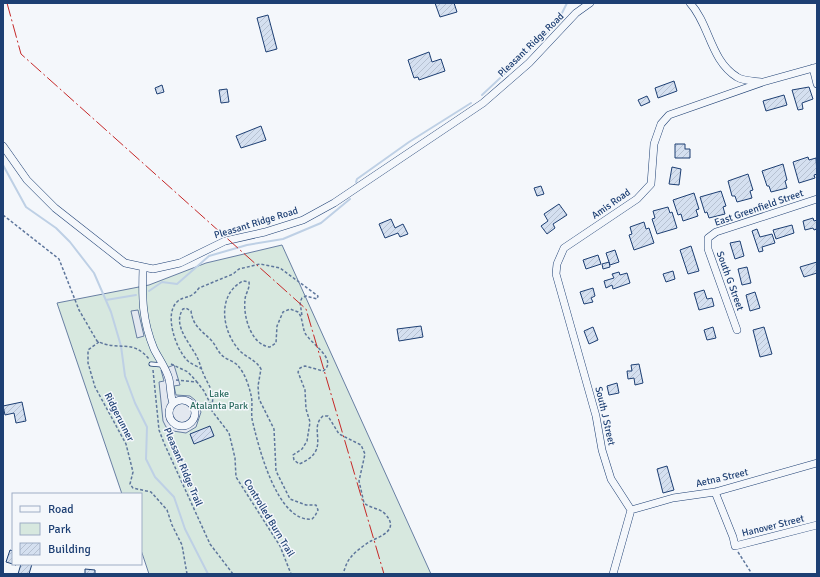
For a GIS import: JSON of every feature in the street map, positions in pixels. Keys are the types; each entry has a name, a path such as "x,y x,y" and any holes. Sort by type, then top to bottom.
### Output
{"street":[{"name":"Pleasant Ridge Road","path":"3,146 27,180 55,208 125,263 153,269 180,263 225,242 265,232 303,220 334,203 483,102 529,63 576,14 590,3"},
{"path":"690,3 698,12 720,62 738,78 763,82 815,67 817,84"},
{"name":"Amis Road","path":"559,257 564,248 637,199 651,184 654,144 661,124 669,115 763,82"},
{"name":"East Greenfield Street","path":"708,238 716,232 817,199"},
{"name":"South G Street","path":"708,238 708,249 737,330"},
{"name":"South J Street","path":"559,257 556,274 596,416 610,479 631,510"},
{"path":"144,268 142,303 145,325 170,380 170,396 173,403"},
{"name":"Aetna Street","path":"631,510 673,498 715,492 817,463"},
{"path":"715,492 734,537 735,546"},
{"path":"613,574 631,510"},
{"name":"Hanover Street","path":"735,546 817,525"}],"lane":[{"path":"151,364 162,362"}],"path":[{"path":"3,215 59,259 79,310 92,335 99,342 110,345 138,348 149,359"},
{"path":"202,369 186,360 177,343 171,325 172,311 178,301 193,295 199,288 248,266 260,264 280,268 318,296 317,299 306,296 302,298 300,302 302,318 304,331 328,359 328,367 323,371 305,366 300,368 298,372 305,390 306,409 310,422 307,441 302,448 293,455 294,460 299,464 316,452 319,446 316,431 320,418 323,416 328,416 339,434 361,445 365,454 359,481 364,503 382,511 386,515 390,525 389,531 383,536 363,546 350,558 343,574"},
{"name":"Controlled Burn Trail","path":"291,574 280,546 236,477 235,458 229,433 212,411 214,396 182,330 180,316 183,309 189,308 193,322 198,329 211,341 222,356 238,366 246,380 251,394 252,417 260,448 279,498 290,511 299,518 312,519 316,516 318,510 316,505 306,505 290,499 276,471 274,457 276,442 274,429 259,399 258,386 261,369 256,362 239,350 232,340 226,327 224,307 238,283 243,281 249,282 244,302 246,314 254,337 266,347 274,345 276,342 277,326 283,312 290,309 295,309 302,318"},
{"name":"Ridgerunner","path":"99,342 88,350 88,363 100,398 126,444 133,472 130,484 133,488 151,492 167,510 172,525 182,545 187,574"},
{"name":"Controlled Burn Trail","path":"149,359 162,362 188,372 204,391 212,404"},
{"name":"Pleasant Ridge Trail","path":"149,359 155,379 159,430 164,443 210,544 233,574"},
{"path":"170,380 197,382"},
{"path":"735,546 752,574"}],"green space":[{"name":"Lake Atalanta Park","path":"282,245 431,574 149,574 142,553 142,493 122,493 57,303 149,285 206,263"}],"shaded area":[{"path":"138,310 144,336 137,338 131,311"},
{"path":"174,365 180,385 174,386 176,395 190,396 195,400 201,412 196,427 186,433 173,431 166,427 163,421 159,382 164,381 161,370"}],"building":[{"path":"435,3 454,3 457,12 440,17"},
{"path":"268,15 277,49 266,52 257,18"},
{"path":"429,52 432,62 441,59 445,71 419,80 418,77 414,78 408,60"},
{"path":"674,81 677,91 658,98 655,88"},
{"path":"162,85 164,92 157,94 155,88"},
{"path":"809,87 813,99 802,103 803,109 798,110 792,90"},
{"path":"227,89 229,102 221,103 219,90"},
{"path":"784,95 787,105 766,111 763,101"},
{"path":"647,96 650,102 641,106 638,100"},
{"path":"261,126 266,140 241,148 236,136"},
{"path":"675,144 685,144 685,149 690,149 690,158 675,158"},
{"path":"808,157 809,160 816,158 817,174 814,175 815,178 799,183 793,162"},
{"path":"783,164 787,180 785,181 787,188 771,192 769,186 767,186 762,171"},
{"path":"672,167 681,169 679,185 669,184"},
{"path":"748,174 753,190 750,191 752,198 737,202 735,196 732,196 728,181"},
{"path":"541,186 544,194 537,196 534,188"},
{"path":"721,191 726,206 723,207 725,214 709,218 707,212 705,213 700,197"},
{"path":"694,193 699,209 696,210 698,216 683,221 681,214 678,215 673,200"},
{"path":"559,204 567,215 553,224 555,228 547,234 541,226 548,221 544,214"},
{"path":"668,207 670,213 672,212 677,228 657,234 652,219 655,218 653,211"},
{"path":"813,218 814,221 817,220 817,229 814,230 813,228 805,230 803,221"},
{"path":"391,219 395,228 403,224 408,234 400,237 398,233 385,238 379,224"},
{"path":"644,222 646,229 649,228 654,243 634,250 629,235 632,234 630,227"},
{"path":"792,225 794,233 776,239 773,230"},
{"path":"757,229 760,237 772,234 775,243 762,247 763,251 759,252 752,231"},
{"path":"740,241 744,256 735,259 730,243"},
{"path":"691,246 699,271 688,274 680,250"},
{"path":"615,250 619,262 610,265 606,253"},
{"path":"598,255 601,264 586,269 583,260"},
{"path":"609,262 610,267 603,269 602,264"},
{"path":"817,262 817,273 804,277 800,267"},
{"path":"747,267 751,283 742,285 738,269"},
{"path":"673,271 675,279 666,282 663,274"},
{"path":"619,272 620,275 627,273 630,283 613,289 612,285 606,288 604,281 614,278 612,274"},
{"path":"593,288 595,296 591,298 593,302 584,304 580,292"},
{"path":"704,290 707,299 712,298 714,306 699,310 694,293"},
{"path":"755,292 760,308 750,311 746,295"},
{"path":"421,326 423,337 399,341 397,329"},
{"path":"593,327 598,340 589,344 584,331"},
{"path":"713,327 716,338 707,340 704,330"},
{"path":"764,327 772,354 760,357 753,330"},
{"path":"639,364 643,383 635,385 634,378 628,379 627,371 632,371 631,365"},
{"path":"617,383 619,393 609,395 607,386"},
{"path":"22,402 26,421 16,423 14,413 5,415 3,406"},
{"path":"210,426 214,436 194,444 190,434"},
{"path":"667,466 674,490 663,493 657,469"},
{"path":"10,550 12,551 12,564 6,562"},
{"path":"21,565 32,565 29,574 18,574"},
{"path":"85,569 95,570 95,574 85,574"}],"waterway":[{"path":"482,95 546,35 561,15 567,3"},
{"path":"356,182 357,179 409,142 471,103"},
{"path":"3,165 26,207 56,228 70,242 94,273 111,312 121,346 125,376 135,403 147,427 146,459 155,477 174,497 185,529 208,574"},
{"path":"149,291 162,282 177,284 209,256 247,245 283,239 321,223 350,199"},
{"path":"106,300 136,295"}],"power":[{"path":"7,3 21,54 306,309 384,574"}]}
